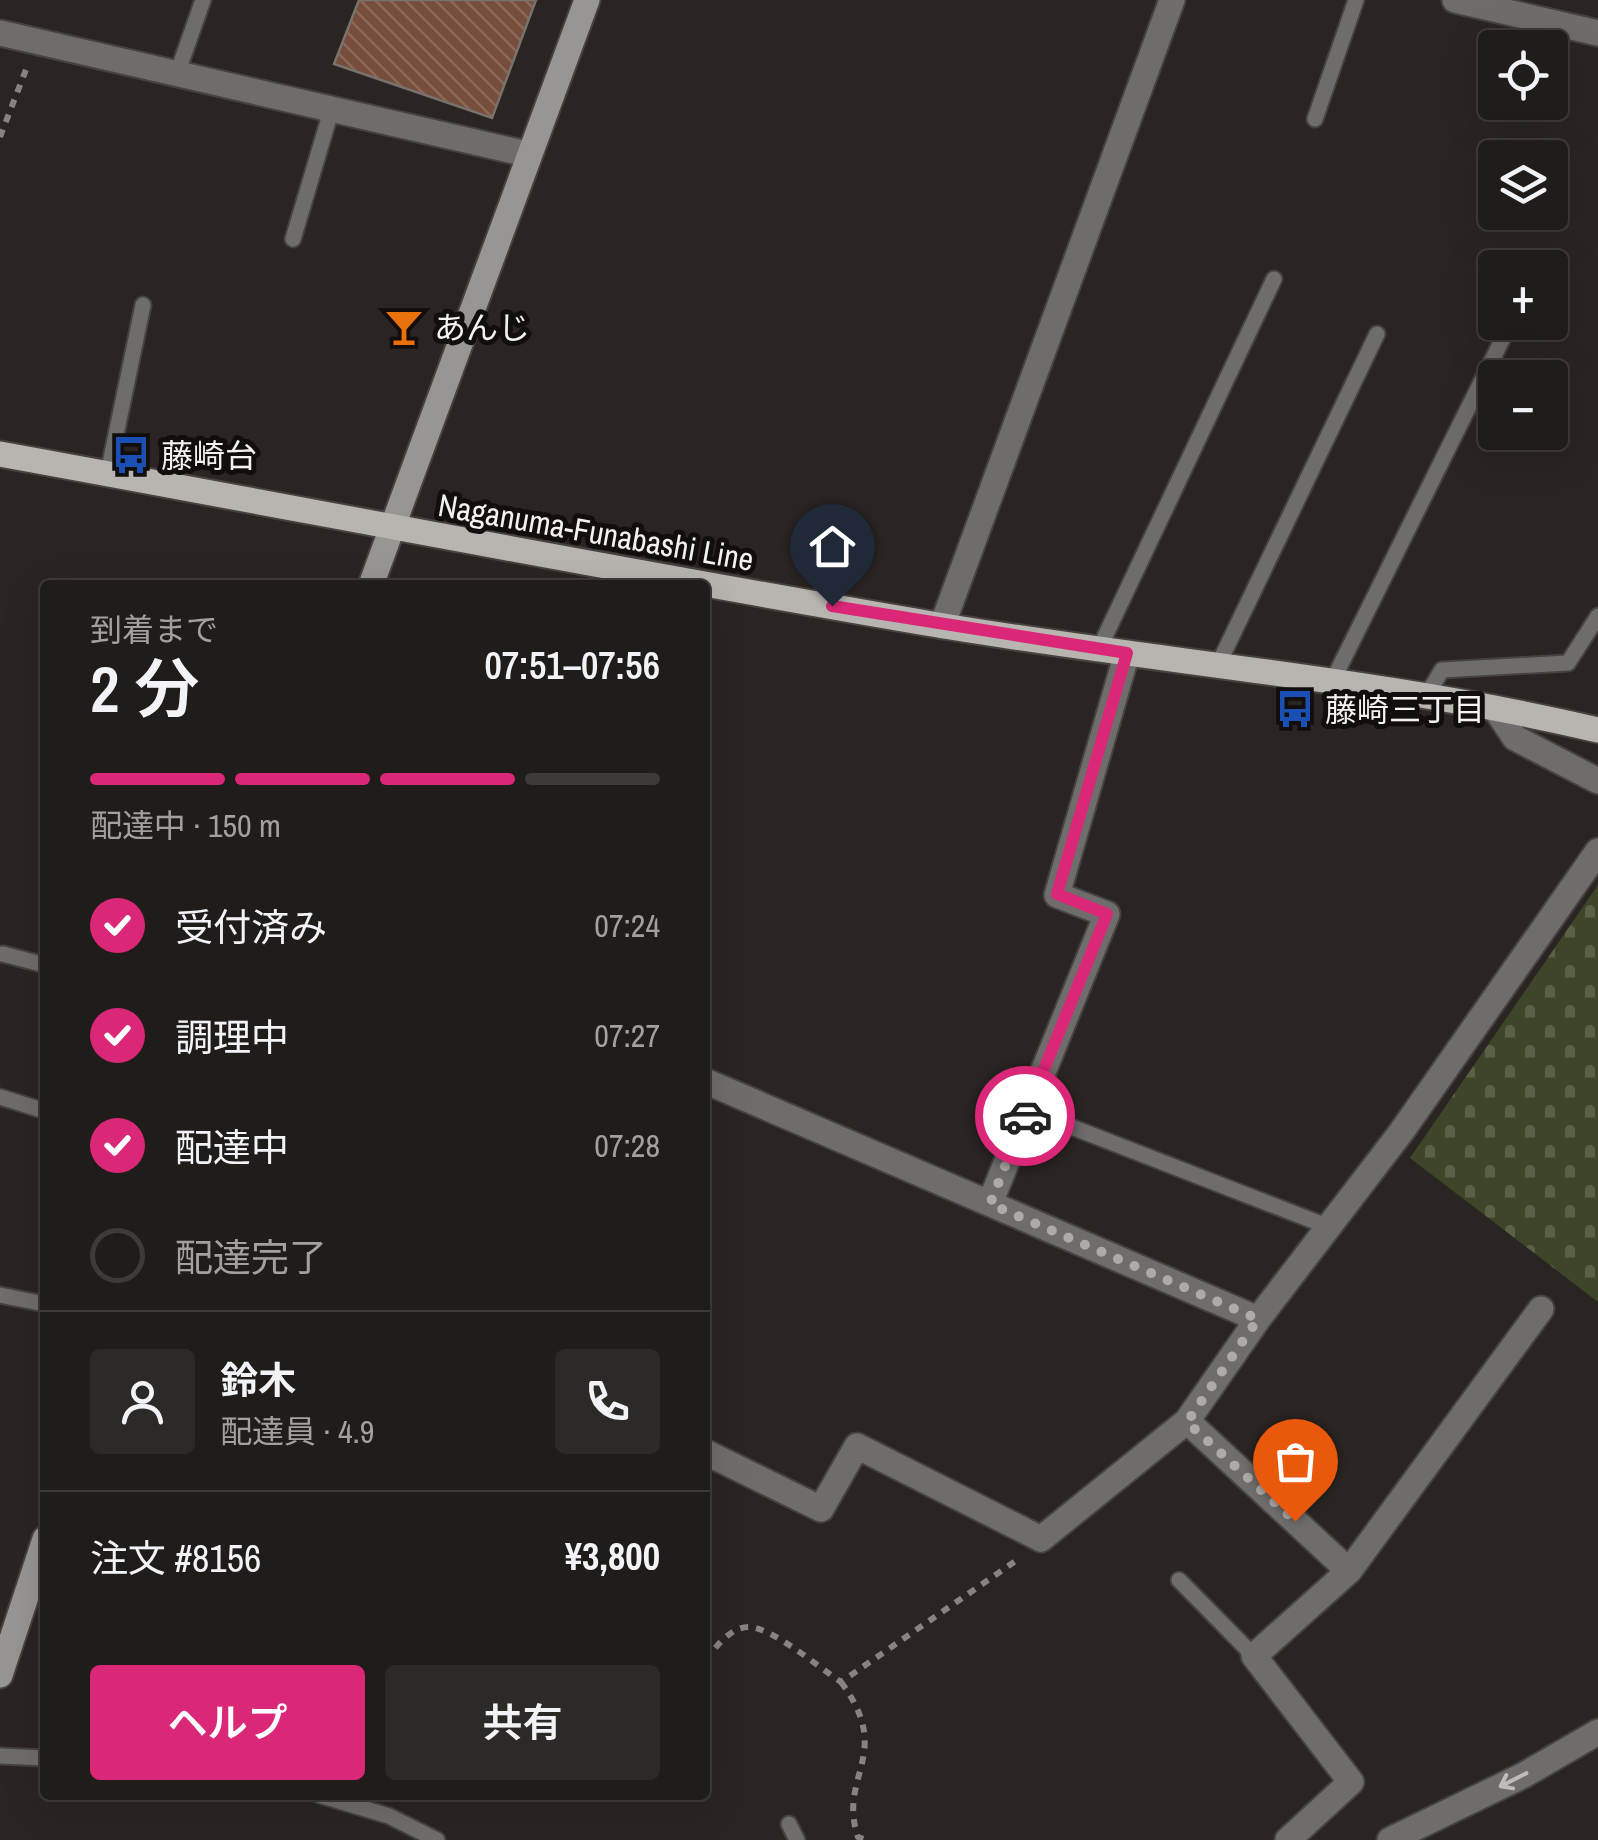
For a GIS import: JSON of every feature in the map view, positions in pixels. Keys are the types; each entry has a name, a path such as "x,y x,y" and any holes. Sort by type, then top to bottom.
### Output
{"main road":[{"name":"Naganuma-Funabashi Line","path":"0,454 680,580"},
{"name":"Naganuma-Funabashi Line","path":"710,585 942,626 1495,708 1598,730"}],"street":[{"path":"373,580 587,0"},
{"path":"942,626 1172,0"},
{"path":"1456,0 1598,33"},
{"path":"0,32 527,154"},
{"path":"990,1204 1107,914 1057,894 1127,653"},
{"path":"1495,708 1515,738 1598,781"},
{"path":"710,1454 821,1509 857,1446 1041,1540 1187,1422 1258,1319 1402,1131 1598,851"},
{"path":"710,1083 1258,1319"},
{"path":"1288,1840 1351,1782 1254,1656 1348,1571 1541,1309"},
{"path":"1187,1422 1348,1571"},
{"path":"0,1675 40,1554"},
{"path":"1390,1840 1524,1775 1598,1732"}],"lane":[{"path":"177,74 203,0"},
{"path":"1315,119 1356,0"},
{"path":"293,239 332,108"},
{"path":"1099,649 1274,279"},
{"path":"108,473 143,305"},
{"path":"1218,666 1377,334"},
{"path":"1332,682 1502,340"},
{"path":"1425,698 1442,670 1568,663 1598,616"},
{"path":"3,954 40,964"},
{"path":"0,1097 40,1110"},
{"path":"1028,1110 1329,1227"},
{"path":"0,1295 40,1303"},
{"path":"1179,1580 1254,1656"},
{"path":"0,1756 40,1758"},
{"path":"336,1800 389,1816 437,1840"},
{"path":"789,1824 797,1840"}],"path":[{"path":"0,137 36,43"},
{"path":"841,1682 992,1581 1041,1540"},
{"path":"710,1654 729,1633 750,1627 778,1639 841,1682 861,1710 867,1730 852,1820 858,1836 866,1840"}],"green space":[{"path":"1598,885 1598,1302 1410,1158"}],"building":[{"path":"359,0 536,0 492,118 334,64"}],"way so far":[{"path":"1025,1116 990,1204 1258,1319 1187,1422 1295,1521"}],"place":[{"name":"あんじ","path":"404,327"},
{"name":"藤崎台","path":"131,455"},
{"name":"藤崎三丁目","path":"1295,709"}],"route":[{"path":"832,606 1127,653 1057,894 1107,914 1025,1116"}]}
